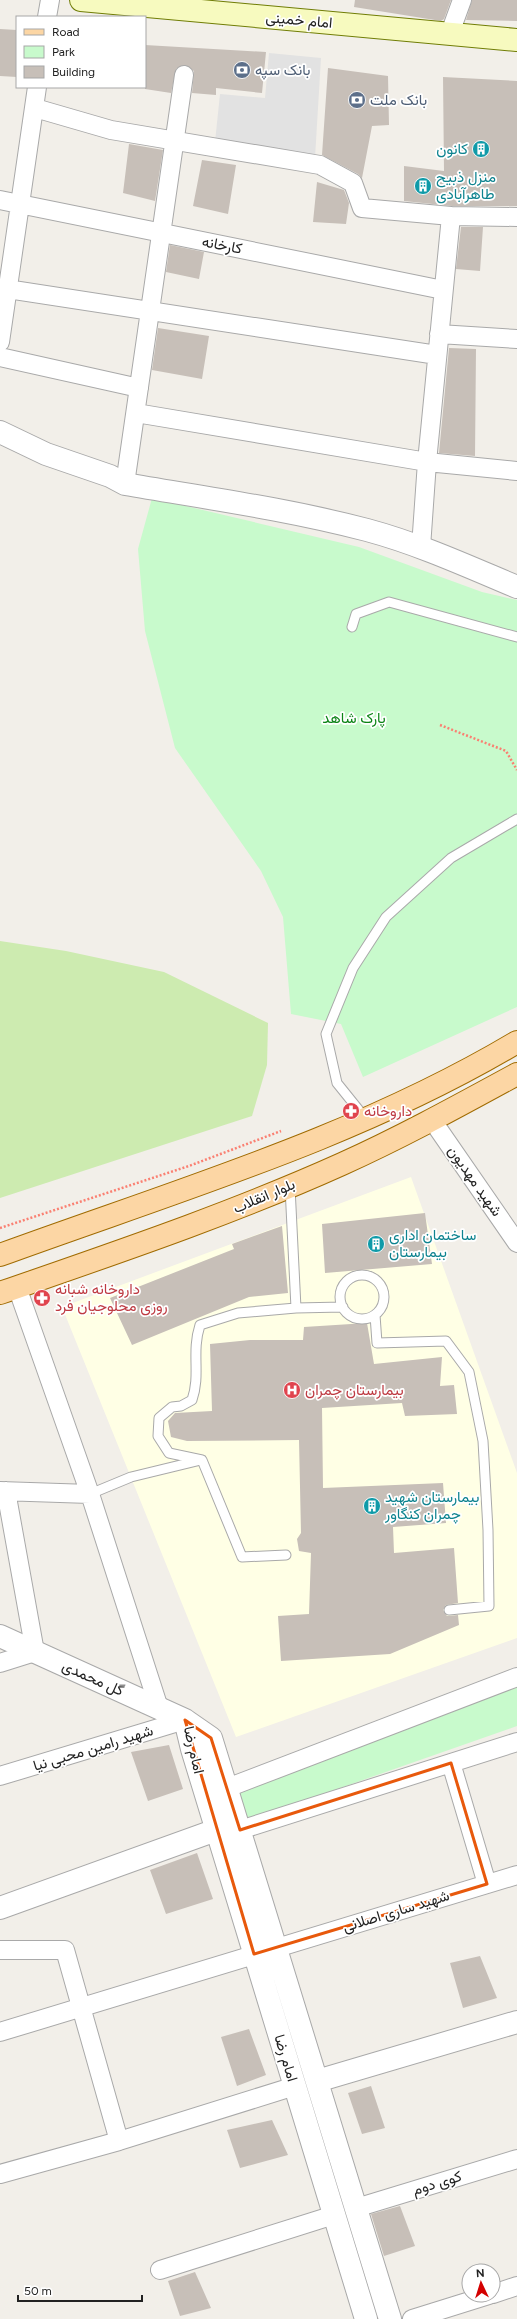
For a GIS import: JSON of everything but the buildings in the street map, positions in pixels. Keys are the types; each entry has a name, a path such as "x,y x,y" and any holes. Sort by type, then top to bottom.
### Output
{"main road":[{"name":"امام خمینی","path":"81,0 517,40"},
{"path":"0,1255 216,1178 332,1134 440,1084 517,1042"},
{"name":"بلوار انقلاب","path":"8,1290 212,1218 342,1164 432,1120 517,1074"}],"street":[{"path":"47,16 50,0"},
{"path":"450,33 462,0"},
{"path":"125,484 184,75"},
{"path":"0,342 4,288 20,204 38,88"},
{"path":"34,108 111,130 320,165 353,183 362,208 451,216 517,217"},
{"name":"کارخانه","path":"0,200 444,290"},
{"path":"421,547 427,462 451,216"},
{"path":"4,288 437,355"},
{"path":"440,334 517,339"},
{"path":"0,357 139,388"},
{"path":"136,413 427,462 517,471"},
{"path":"0,432 46,454 110,476 125,484 294,513 367,530 421,547 517,587"},
{"name":"شهید مهدیون","path":"432,1120 517,1243"},
{"path":"8,1290 90,1494 159,1708"},
{"path":"0,1663 35,1652 3,1491 90,1494"},
{"name":"گل محمدی","path":"0,1636 185,1720"},
{"path":"227,1788 517,1677"},
{"name":"امام رضا","path":"185,1720 211,1738 390,2319"},
{"name":"امام رضا","path":"185,1720 192,1750 216,1830 366,2319"},
{"name":"شهید رامین محبی نیا","path":"0,1776 185,1720"},
{"path":"0,1908 216,1830 239,1826 517,1742"},
{"path":"451,1762 486,1884"},
{"name":"شهید ساری اصلانی","path":"0,2032 517,1875"},
{"path":"0,1950 65,1950 119,2141"},
{"path":"317,2081 517,2022"},
{"path":"0,2174 119,2141 295,2086"},
{"name":"کوی دوم","path":"356,2208 517,2159"},
{"path":"160,2270 334,2215"},
{"path":"501,2291 517,2286"},
{"path":"412,2319 463,2303"}],"lane":[{"path":"352,627 356,614 389,602 517,637"},
{"path":"366,1119 337,1083 326,1034 353,968 386,917 451,858 517,818"},
{"path":"290,1186 296,1308"},
{"path":"365,1276 377,1282 384,1295 383,1302 375,1315 368,1318 353,1317 343,1307 340,1300 342,1287 352,1278 365,1276"},
{"path":"202,1460 169,1453 158,1436 159,1418 172,1407 181,1406 192,1400 197,1386 195,1341 200,1325 238,1314 296,1308 343,1307"},
{"path":"375,1315 377,1343 446,1342 469,1372 475,1392 484,1441 488,1530 489,1606 449,1610"},
{"path":"90,1494 131,1477 202,1460"},
{"path":"202,1460 242,1557 286,1555"}],"path":[{"path":"440,725 506,751 517,770"},
{"path":"0,1228 188,1166 280,1132 288,1131"}],"highlighted area":[{"path":"185,1720 211,1738 240,1830 451,1763 487,1884 254,1954"}],"shaded area":[{"path":"269,53 321,58 315,158 215,142 220,94 265,98"},
{"name":"بیمارستان چمران","path":"411,1177 517,1473 517,1638 236,1737 62,1307"}],"green space":[{"name":"پارک شاهد","path":"152,498 359,547 482,592 517,600 517,1007 363,1077 341,1024 291,1014 283,917 261,871 175,748 145,631 138,549"},
{"path":"0,941 66,951 164,972 268,1023 267,1065 252,1116 0,1198"},
{"path":"517,1677 517,1726 246,1821 235,1791"}],"place":[{"name":"بانک سپه","path":"242,70"},
{"name":"بانک ملت","path":"357,100"},
{"name":"کانون","path":"481,149"},
{"name":"منزل ذبیح طاهرآبادی","path":"423,186"},
{"name":"داروخانه","path":"351,1111"},
{"name":"ساختمان اداری بیمارستان","path":"376,1244"},
{"name":"داروخانه شبانه روزی محلوجیان فرد","path":"42,1298"},
{"name":"بیمارستان چمران","path":"292,1390"},
{"name":"بیمارستان شهید چمران کنگاور","path":"372,1506"}]}
